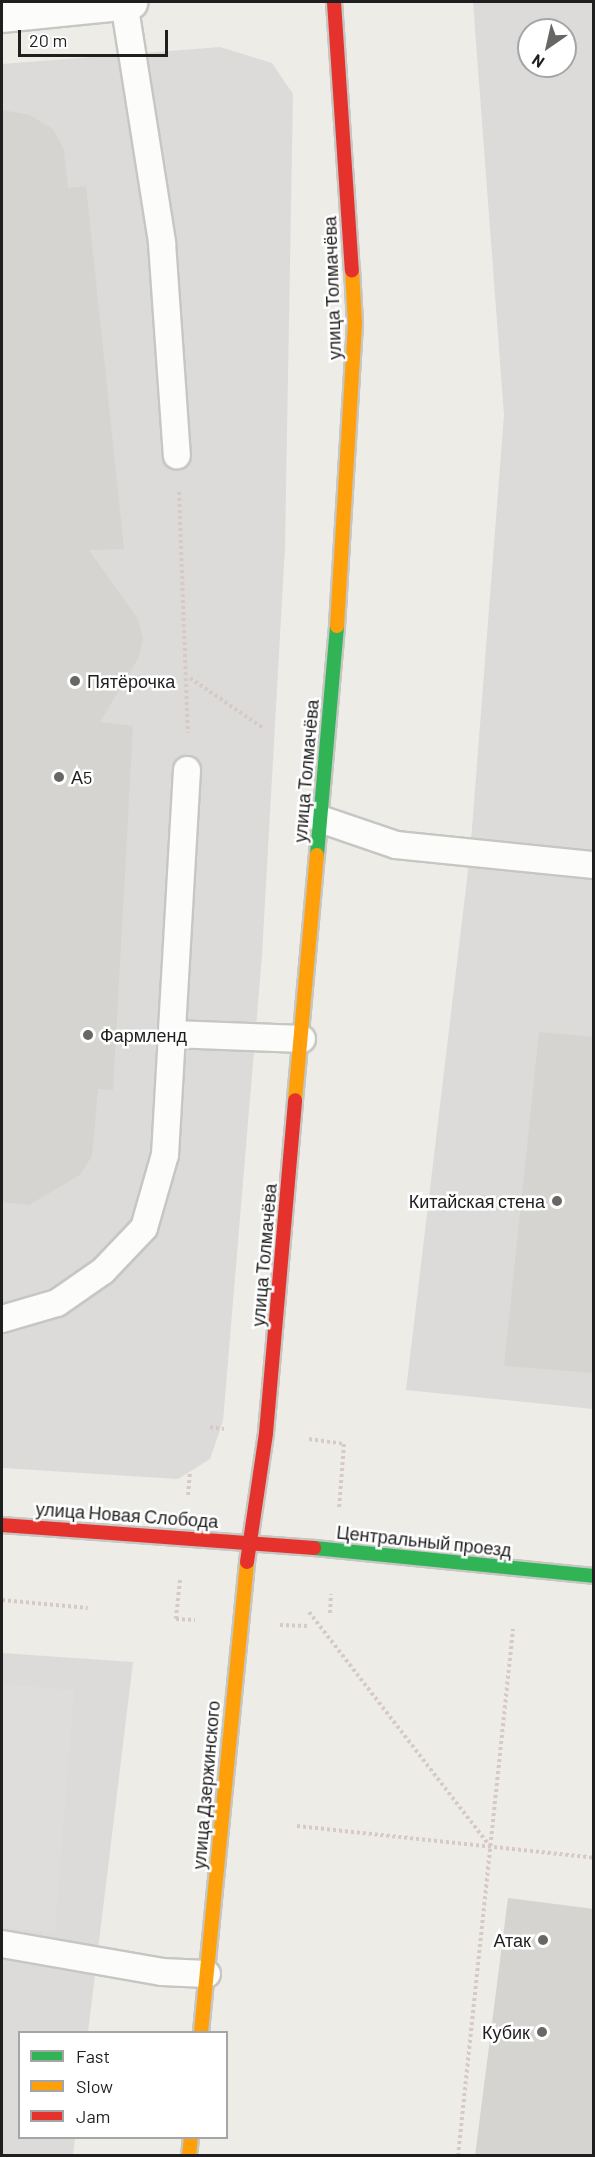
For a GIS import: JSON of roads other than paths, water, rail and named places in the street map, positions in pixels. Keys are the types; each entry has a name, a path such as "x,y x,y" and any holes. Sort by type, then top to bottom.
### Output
{"street":[{"path":"2,15 130,2"},
{"name":"улица Толмачёва","path":"250,1542 302,1038 346,528 355,323 334,2"},
{"name":"улица Новая Слобода","path":"2,1525 250,1542"},
{"name":"Центральный проезд","path":"250,1542 594,1576"},
{"name":"улица Дзержинского","path":"201,2031 238,1622 250,1542"},
{"path":"189,2156 191,2139"}],"lane":[{"path":"124,2 162,243 177,455"},
{"path":"2,1319 57,1303 103,1271 144,1228 165,1155 187,770"},
{"path":"320,819 396,844 594,865"},
{"path":"172,1034 302,1038"},
{"path":"2,1944 162,1972 207,1974"}],"place":[{"name":"Пятёрочка","path":"75,681"},
{"name":"А5","path":"59,777"},
{"name":"Фармленд","path":"88,1035"},
{"name":"Китайская стена","path":"557,1201"},
{"name":"Атак","path":"543,1940"},
{"name":"Кубик","path":"542,2032"}]}
